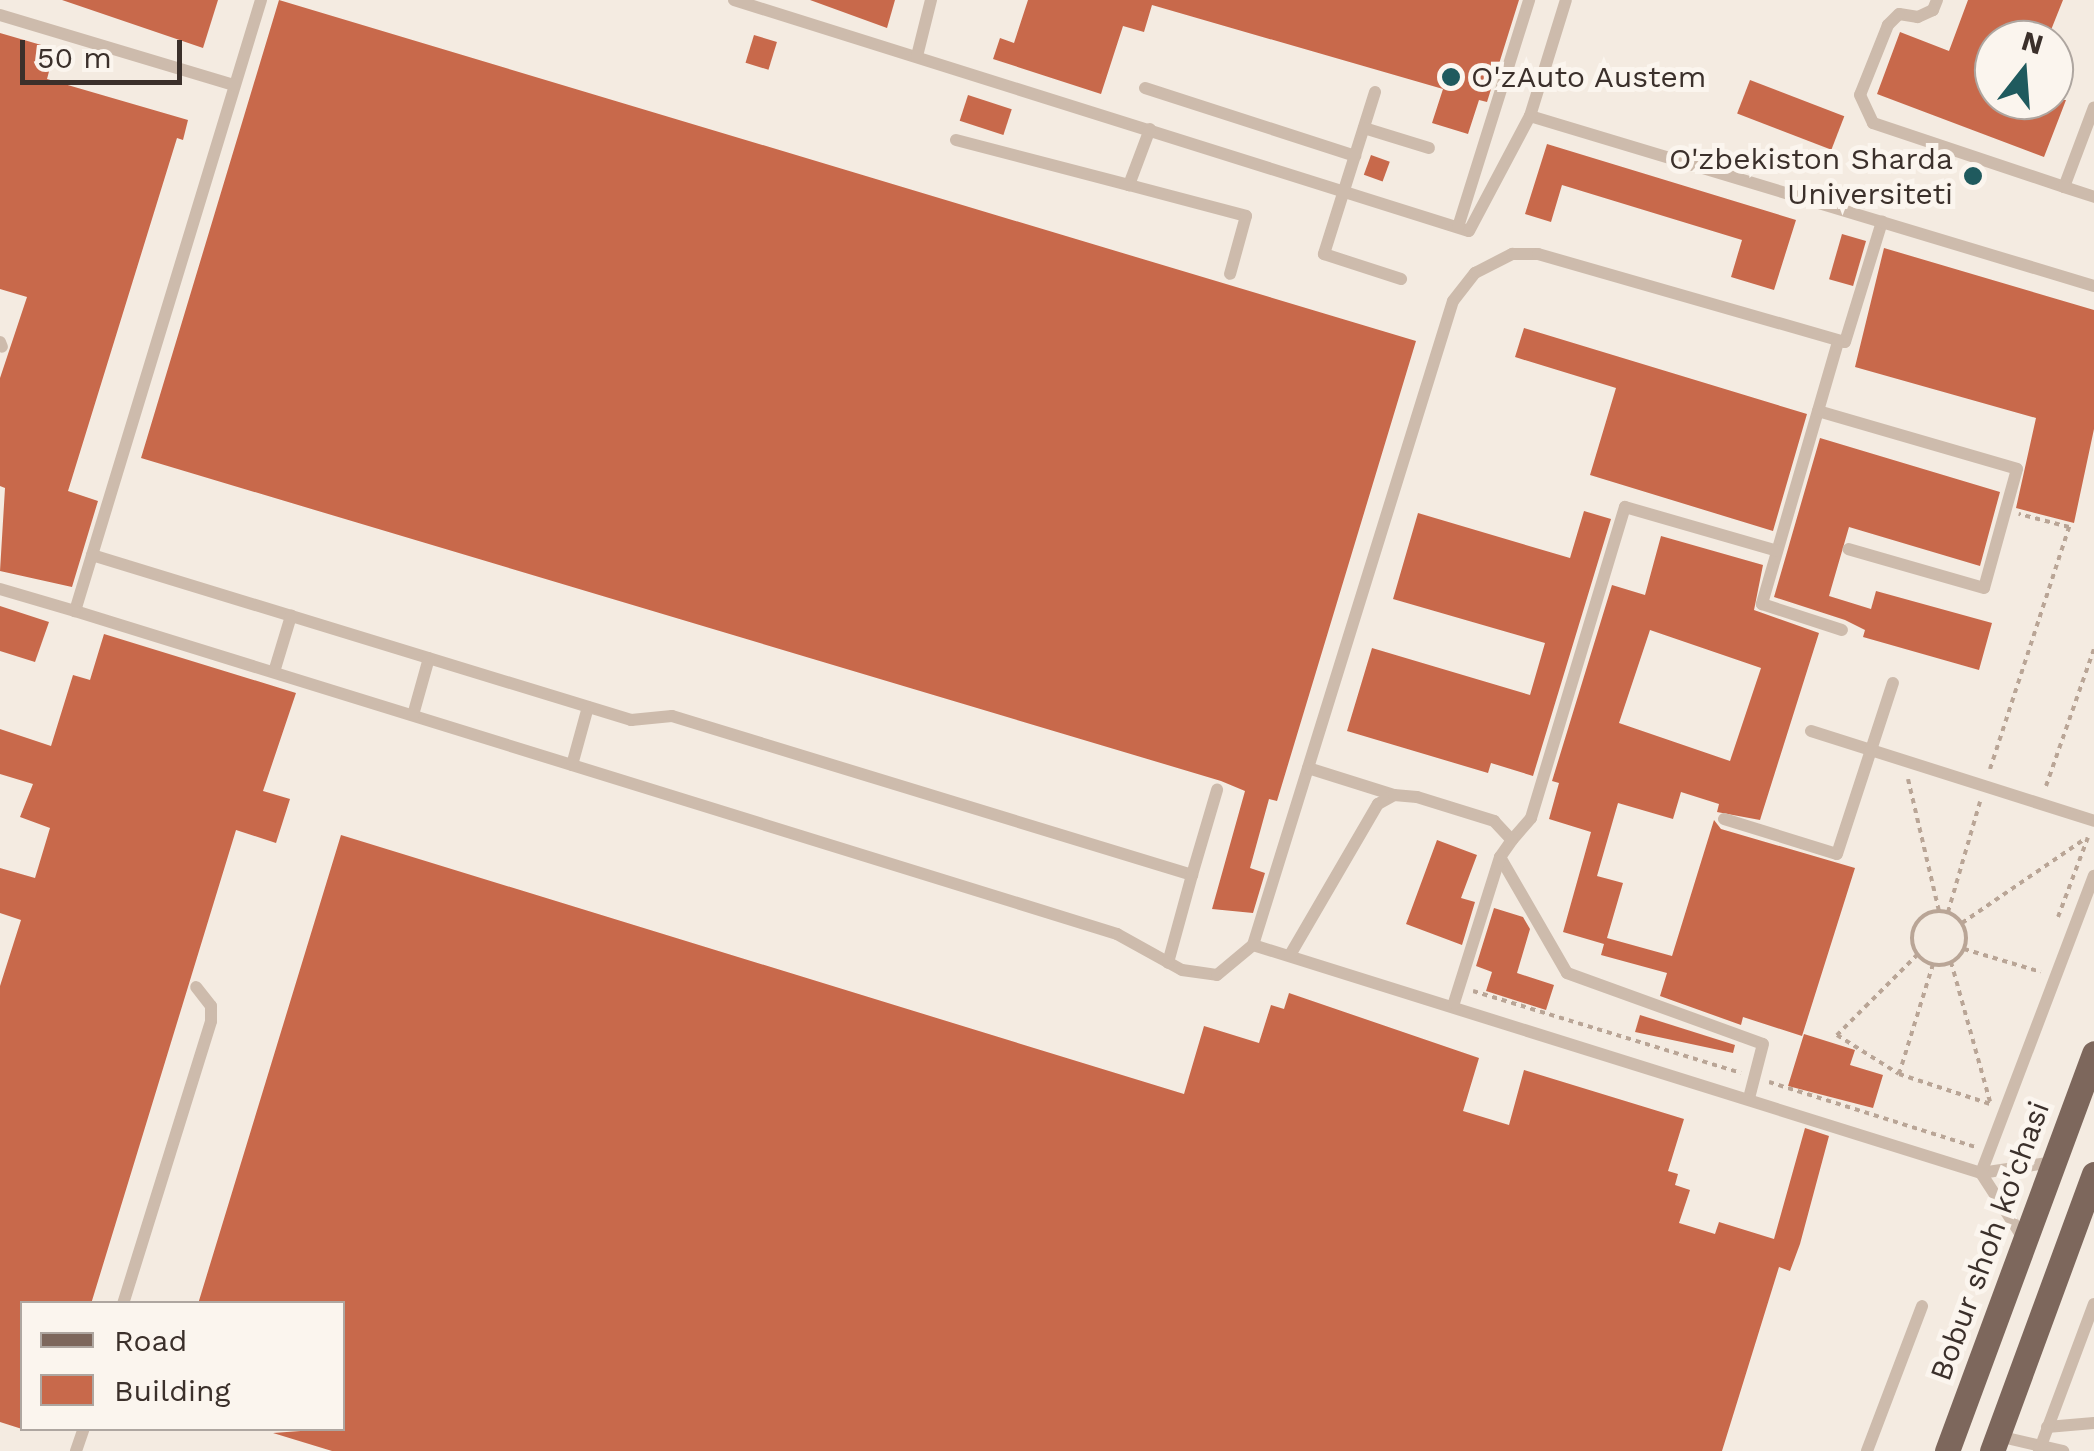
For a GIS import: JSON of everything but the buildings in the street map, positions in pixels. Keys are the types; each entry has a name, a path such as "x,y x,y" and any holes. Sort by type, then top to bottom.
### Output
{"main road":[{"name":"Bobur shoh ko'chasi","path":"1947,1451 2094,1053"},
{"path":"1995,1444 2094,1174"}],"lane":[{"path":"76,610 261,0"},
{"path":"734,0 1469,231 1530,116 1566,0"},
{"path":"917,56 932,0"},
{"path":"1458,227 1529,0"},
{"path":"1937,0 1933,10 1918,16 1899,14 1888,25 1860,95 1862,112 1873,123 2094,197"},
{"path":"0,15 234,85"},
{"path":"1145,88 1355,156"},
{"path":"1374,92 1324,254 1401,279"},
{"path":"2064,187 2094,108"},
{"path":"1530,116 2094,286"},
{"path":"1364,128 1429,148"},
{"path":"1129,185 1150,129"},
{"path":"956,140 1246,216 1230,274"},
{"path":"0,589 1116,934 1168,963 1217,975 1253,945 1453,300 1475,273 1512,254 1538,254 1846,342 1882,222"},
{"path":"1838,342 1762,604 1842,630"},
{"path":"1818,411 2016,470 1984,588 1848,549"},
{"path":"1454,1003 1500,857 1531,818 1625,507 1777,551"},
{"path":"92,555 631,720 672,716 1192,875"},
{"path":"274,672 291,616"},
{"path":"412,715 429,658"},
{"path":"1724,819 1837,854 1892,683"},
{"path":"572,765 588,707"},
{"path":"1811,731 2094,823"},
{"path":"1308,768 1494,821 1512,840"},
{"path":"1168,963 1217,790"},
{"path":"1290,955 1378,804 1394,794"},
{"path":"1500,857 1567,973 1763,1044 1749,1098"},
{"path":"1981,1173 2094,876"},
{"path":"1253,945 1454,1003 1981,1173 2054,1162"},
{"path":"124,1301 212,1020 211,1006 196,987"},
{"path":"1981,1173 2025,1241"},
{"path":"2041,1447 2094,1304"},
{"path":"1868,1451 1922,1306"},
{"path":"2047,1427 2094,1424"},
{"path":"1995,1444 2062,1451"}],"path":[{"path":"1948,912 1984,786 2069,528 2005,510"},
{"path":"2040,804 2094,649"},
{"path":"1903,760 1939,911"},
{"path":"2056,921 2094,823"},
{"path":"1962,923 2094,833"},
{"path":"1939,911 1948,912 1962,923 1964,949 1951,962 1933,964 1918,954 1912,938 1918,922 1939,911"},
{"path":"1964,949 2055,977"},
{"path":"1918,954 1837,1034 1899,1074 1990,1104"},
{"path":"2032,988 2044,954"},
{"path":"1951,962 1990,1104"},
{"path":"1899,1074 1933,964"},
{"path":"1458,986 1975,1147 1980,1132"},
{"path":"1985,1118 1996,1087"}],"place":[{"name":"O'zAuto Austem","path":"1451,77"},
{"name":"O'zbekiston Sharda Universiteti","path":"1973,176"}]}
